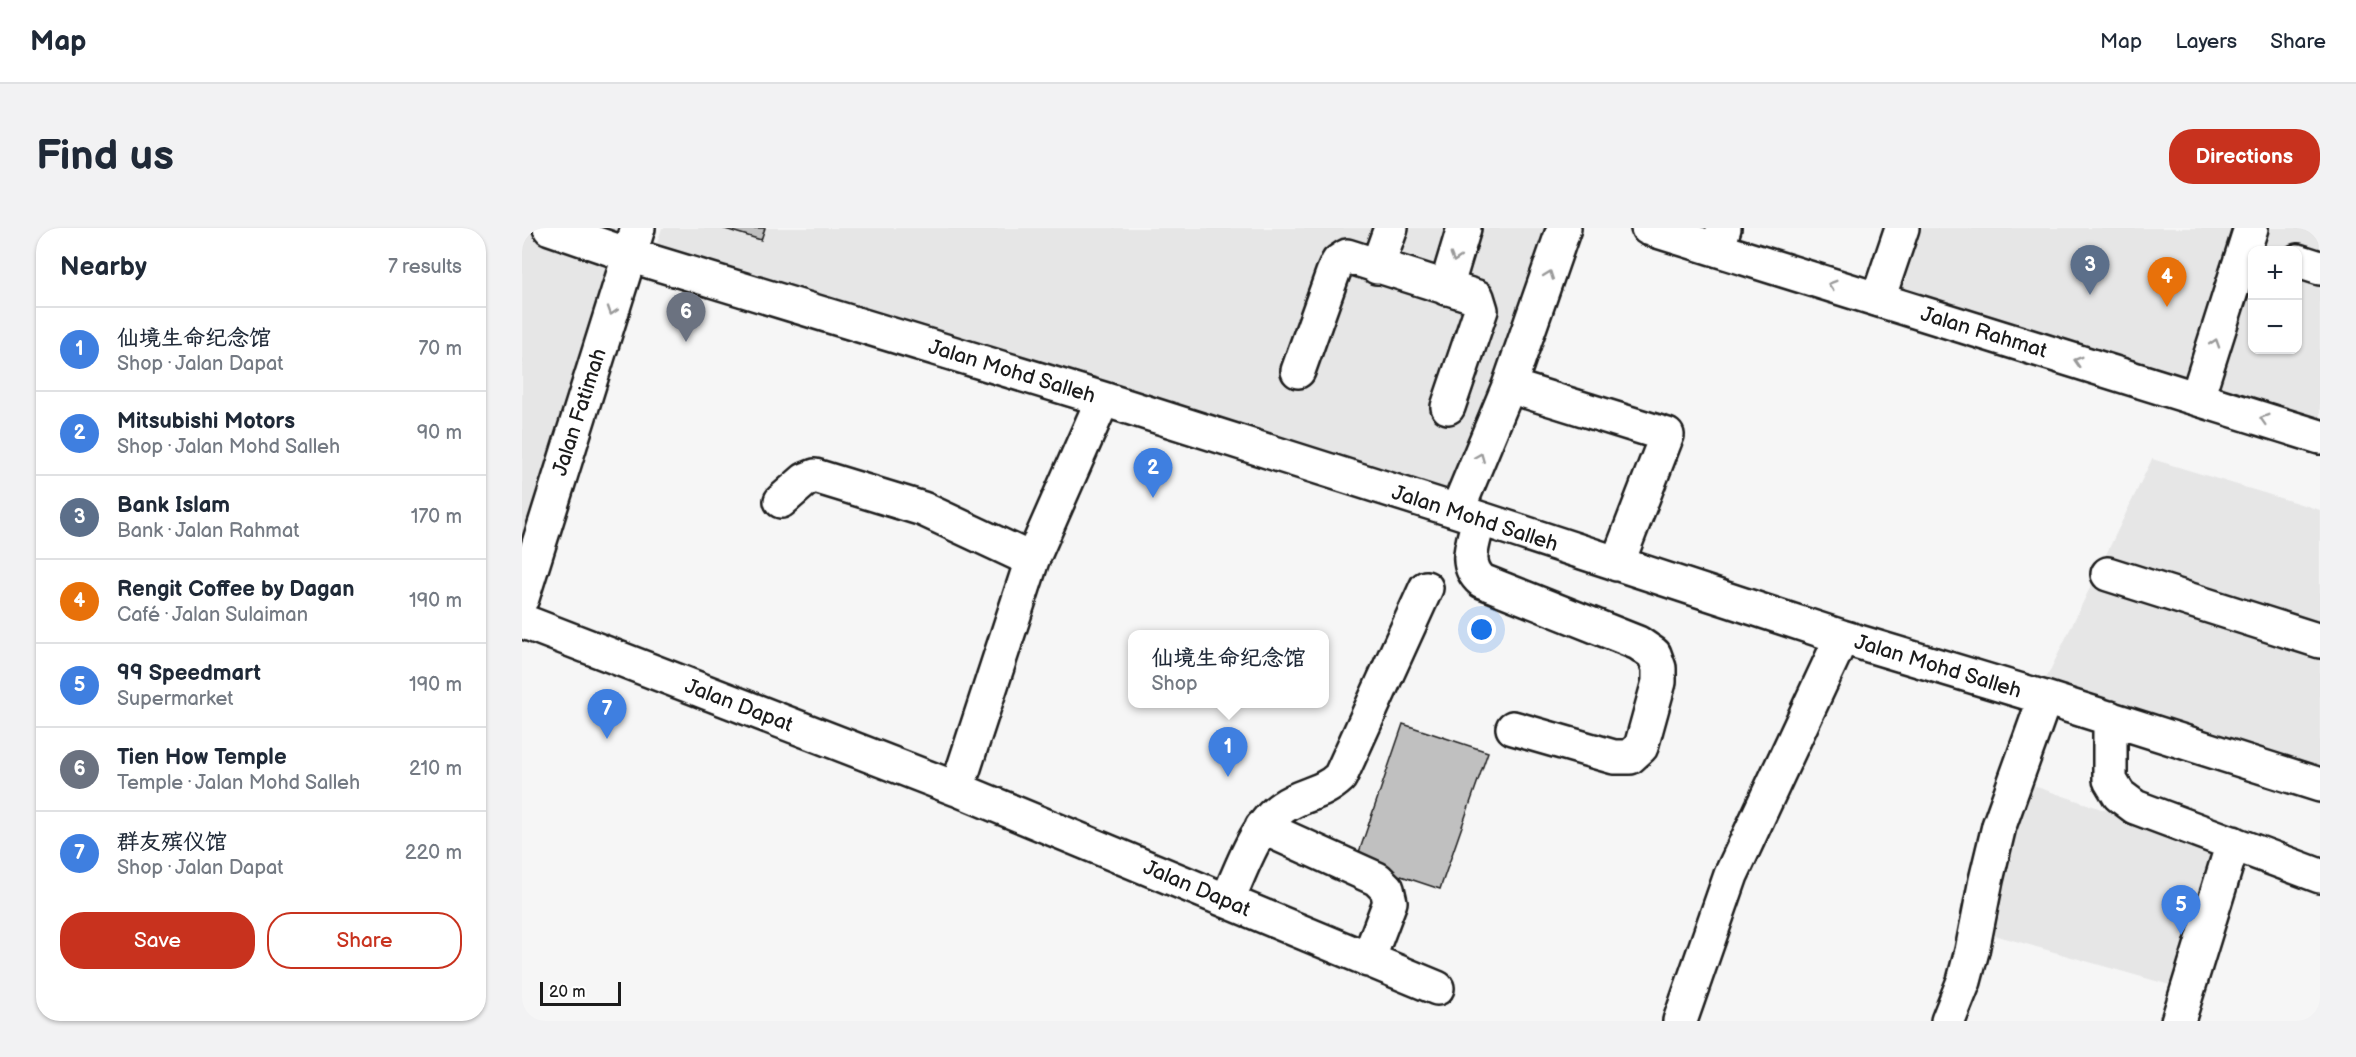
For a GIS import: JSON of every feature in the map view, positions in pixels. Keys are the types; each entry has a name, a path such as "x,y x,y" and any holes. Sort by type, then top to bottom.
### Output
{"street":[{"name":"Jalan Mohd Salleh","path":"550,228 634,242 1103,399 1842,637 2110,718 2320,785"},
{"path":"1377,267 1391,228"},
{"path":"1446,288 1464,228"},
{"path":"1513,728 1614,757 1630,757 1641,747 1659,682 1659,668 1654,654 1638,643 1482,581 1473,573 1470,562 1468,515 1509,386 1564,228"},
{"name":"Jalan Rahmat","path":"1648,228 1720,239 1878,299 2320,437"},
{"path":"1878,299 1902,228"},
{"path":"2197,398 2254,241"},
{"name":"Jalan Fatimah","path":"522,598 534,515 634,242"},
{"path":"1298,371 1338,262 1347,256 1477,297 1481,310 1449,407"},
{"path":"2302,262 2320,268"},
{"path":"1509,386 1668,435 1617,564"},
{"path":"957,789 1032,560 1103,399"},
{"path":"781,501 805,480 815,476 923,509 1032,560"},
{"path":"2108,574 2320,641"},
{"path":"1227,901 1262,827 1271,815 1299,798 1328,788 1340,777 1426,588"},
{"name":"Jalan Dapat","path":"522,621 957,789 1437,988"},
{"path":"1680,1021 1731,875 1842,637"},
{"path":"1948,1021 1964,981 1972,951 1999,826 2045,698"},
{"path":"2110,718 2110,780 2119,795 2135,807 2320,876"},
{"path":"1262,827 1377,879 1387,889 1390,902 1368,960"},
{"path":"2178,1021 2233,843"}],"shaded area":[{"path":"522,228 623,228 522,548"},
{"path":"662,228 1557,228 1453,498 656,246"},
{"path":"1894,228 2320,228 2320,419 1876,281"},
{"path":"2152,459 2320,510 2320,797 2034,704"},
{"path":"2031,785 2240,856 2198,993 1984,932"}],"building":[{"path":"722,228 765,228 761,240"},
{"path":"1403,724 1488,752 1440,889 1356,861"}],"place":[{"name":"Bank Islam","path":"2090,295"},
{"name":"Rengit Coffee by Dagan","path":"2167,307"},
{"name":"Tien How Temple","path":"686,342"},
{"name":"Mitsubishi Motors","path":"1153,498"},
{"name":"群友殡仪馆","path":"607,739"},
{"name":"仙境生命纪念馆","path":"1228,777"},
{"name":"99 Speedmart","path":"2181,935"}]}
